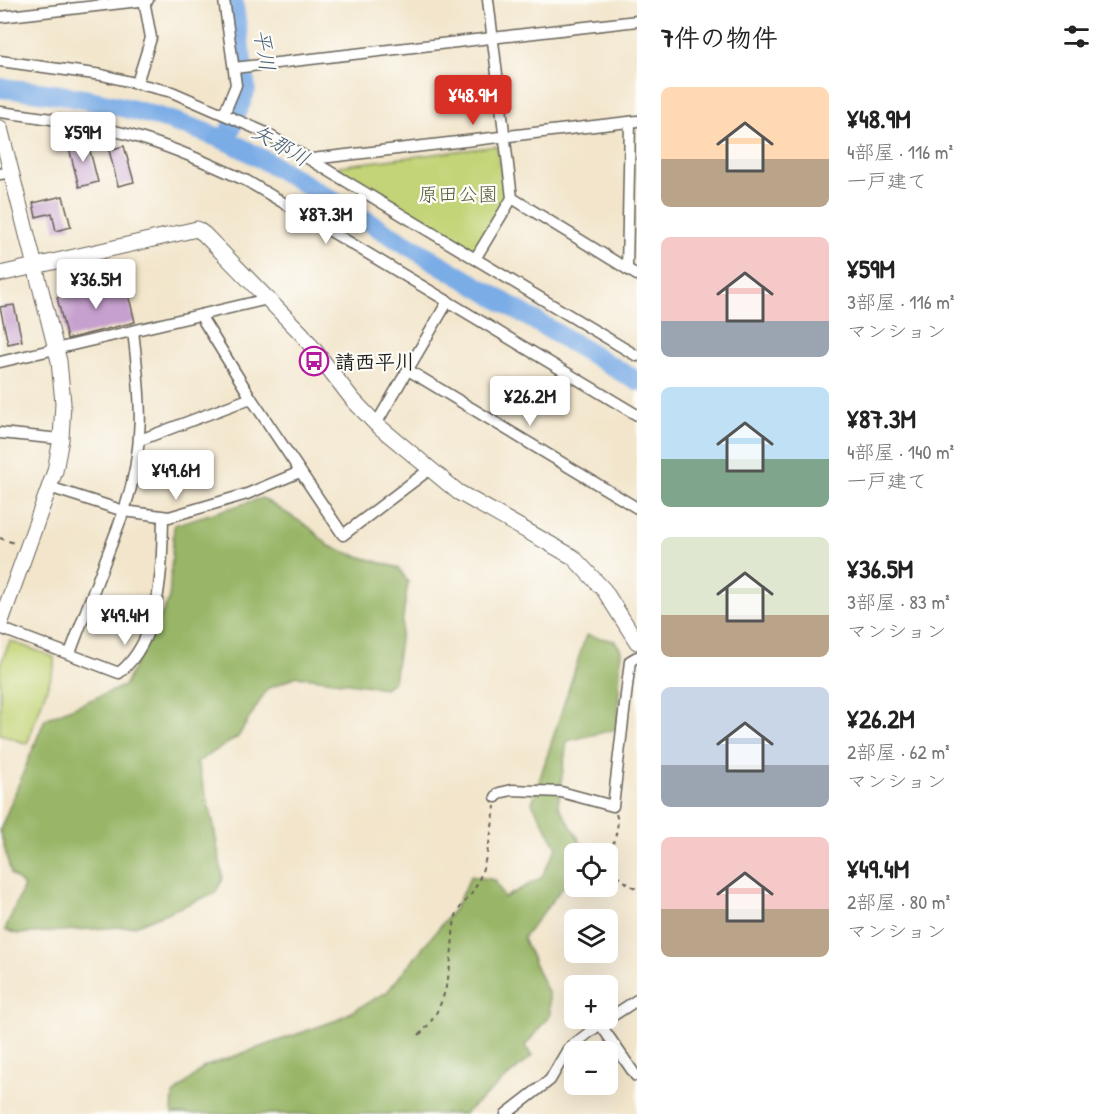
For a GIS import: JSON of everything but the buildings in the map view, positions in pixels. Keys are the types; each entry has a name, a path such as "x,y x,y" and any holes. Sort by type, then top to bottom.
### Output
{"street":[{"path":"0,16 146,0 151,38 137,83"},
{"path":"225,0 239,67 230,117"},
{"path":"475,259 512,198 488,0"},
{"path":"239,67 637,21"},
{"path":"0,61 102,75 137,83 172,93 264,132 637,356"},
{"path":"0,111 60,119 100,128 140,138 195,157 247,182 637,415"},
{"path":"312,159 633,121 632,272"},
{"path":"0,128 6,173 36,265 62,382 61,439 49,487 0,626 119,673 132,662 148,633 161,580 163,517"},
{"path":"512,198 632,272"},
{"path":"0,274 196,229 204,234 302,334 353,400 376,424 458,492 573,557 604,590 637,642"},
{"path":"0,362 268,299"},
{"path":"376,424 448,301"},
{"path":"200,315 251,398 343,535 430,469"},
{"path":"70,653 131,489 140,440 141,403 133,331"},
{"path":"408,370 637,508"},
{"path":"140,440 251,398"},
{"path":"0,433 61,439"},
{"path":"49,487 124,511 170,518 236,498 300,472"},
{"path":"496,797 499,793 512,790 561,792 612,806 630,661 637,657"},
{"path":"618,1012 637,1000"},
{"path":"506,1114 550,1080 568,1050 594,1029"},
{"path":"604,1029 637,1075 637,1080"}],"path":[{"path":"0,538 28,548"},
{"path":"418,1035 435,1017 441,1005 451,963 455,920 461,907 475,889 479,878 489,842 496,797"},
{"path":"612,806 618,819 611,860 625,882 637,888"}],"green space":[{"name":"原田公園","path":"497,146 505,197 475,251 470,251 338,169 339,166"},
{"path":"262,498 309,527 329,546 399,568 408,582 394,681 385,688 297,676 267,689 238,737 197,762 213,822 223,879 215,893 135,926 18,934 5,930 24,886 11,874 0,830 45,719 124,686 169,600 174,525"},
{"path":"586,635 615,641 621,650 617,729 567,741 558,805 580,843 564,843 564,886 523,938 549,995 550,1015 525,1046 532,1056 464,1114 172,1114 173,1095 204,1067 337,1020 387,992 455,908 471,876 495,880 504,898 541,878 557,847 532,803"},
{"path":"10,641 54,657 54,668 27,744 0,734 0,665"}],"waterway":[{"name":"平川","path":"226,141 246,89 233,0"},
{"name":"矢那川","path":"0,88 86,99 114,105 170,120 231,143 274,166 637,381"}],"place":[{"name":"請西平川","path":"314,361"}]}
